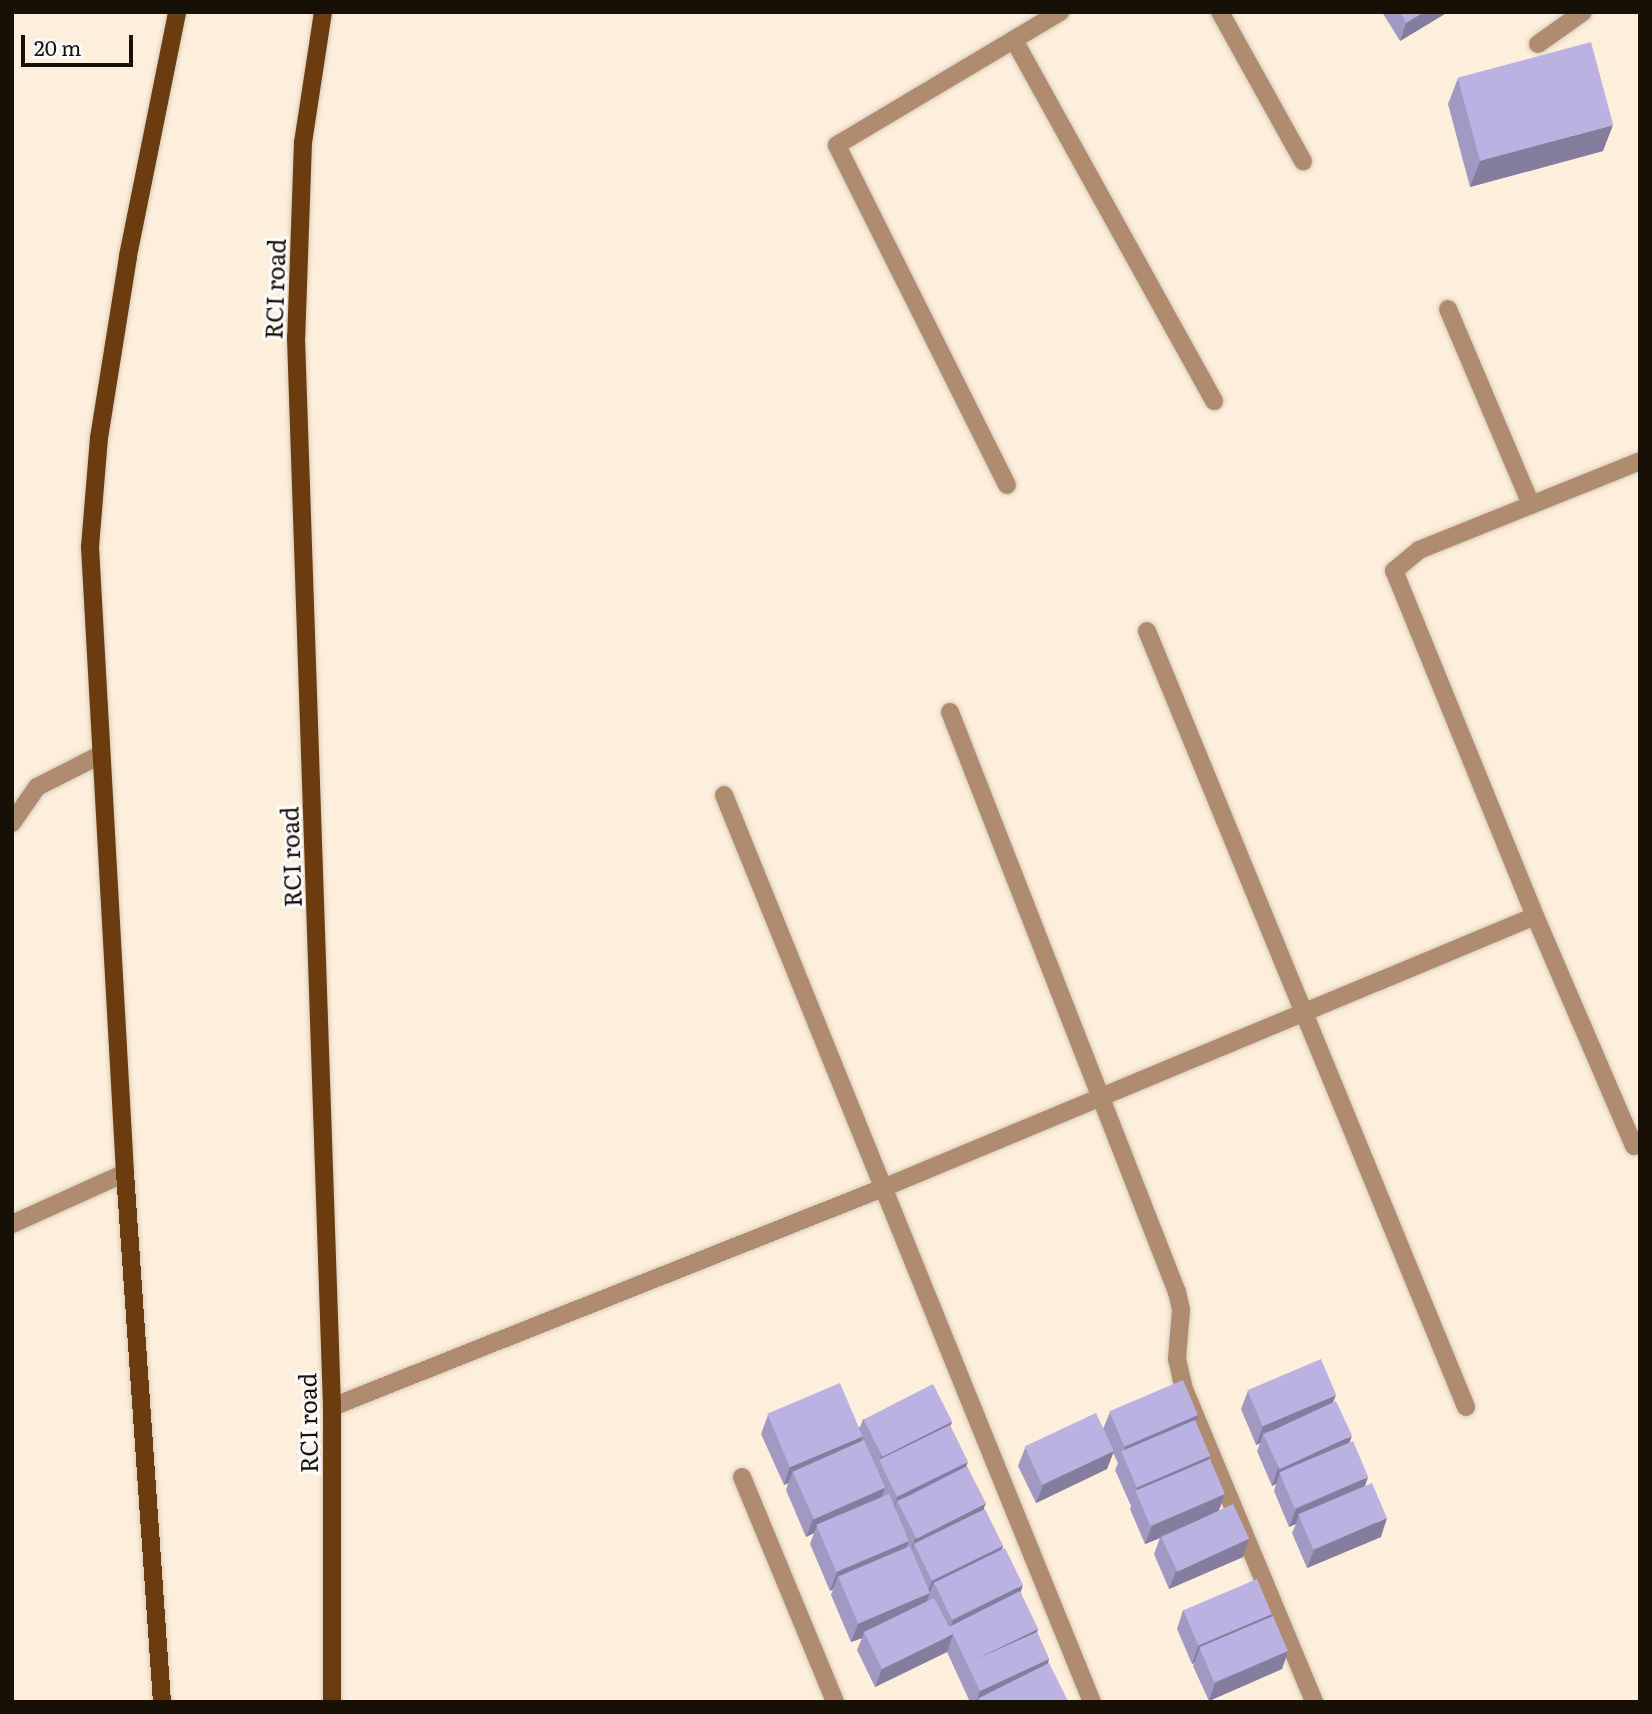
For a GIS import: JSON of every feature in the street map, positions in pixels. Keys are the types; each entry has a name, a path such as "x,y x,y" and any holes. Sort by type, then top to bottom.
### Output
{"main road":[{"path":"162,1702 125,1172 90,547 99,438 128,256 177,12"},
{"name":"RCI road","path":"323,12 303,142 296,338 332,1407 332,1702"}],"street":[{"path":"1007,485 837,145 1060,12"},
{"path":"1220,12 1303,161"},
{"path":"1538,44 1583,12"},
{"path":"1014,40 1214,401"},
{"path":"1448,309 1531,505"},
{"path":"1640,461 1419,550 1394,571 1535,916 1634,1146 1640,1144"},
{"path":"1147,631 1466,1407"},
{"path":"950,712 1177,1292 1181,1381 1314,1702"},
{"path":"12,823 37,788 100,755"},
{"path":"724,795 1092,1702"},
{"path":"332,1407 883,1188 1535,916"},
{"path":"12,1224 125,1172"},
{"path":"742,1477 835,1702"}],"building":[{"path":"1400,12 1424,12 1406,23"},
{"path":"1591,42 1613,125 1480,161 1458,78"},
{"path":"1321,1359 1336,1395 1263,1426 1247,1390"},
{"path":"1183,1380 1198,1415 1124,1446 1109,1411"},
{"path":"840,1383 863,1436 790,1467 767,1414"},
{"path":"933,1384 952,1421 883,1457 864,1419"},
{"path":"1336,1401 1352,1435 1280,1469 1263,1435"},
{"path":"1096,1413 1114,1451 1042,1484 1024,1446"},
{"path":"1195,1420 1210,1456 1137,1487 1121,1451"},
{"path":"950,1425 968,1462 897,1496 879,1460"},
{"path":"864,1440 885,1488 814,1519 793,1472"},
{"path":"1353,1441 1368,1477 1295,1508 1279,1472"},
{"path":"1210,1459 1225,1494 1150,1526 1135,1491"},
{"path":"967,1466 986,1503 917,1539 898,1501"},
{"path":"1372,1483 1387,1518 1313,1549 1298,1514"},
{"path":"889,1494 909,1541 836,1572 816,1525"},
{"path":"1233,1504 1249,1538 1177,1572 1161,1537"},
{"path":"985,1509 1003,1546 932,1580 914,1544"},
{"path":"910,1546 930,1593 858,1623 838,1576"},
{"path":"1005,1548 1023,1585 952,1619 934,1583"},
{"path":"1257,1579 1272,1614 1198,1645 1183,1610"},
{"path":"1020,1591 1038,1629 972,1661 1037,1632 1049,1659 980,1691 953,1634 882,1669 864,1632 934,1598 949,1627"},
{"path":"1273,1616 1288,1651 1214,1682 1199,1647"},
{"path":"1049,1663 1068,1701 981,1702 979,1698"}]}
